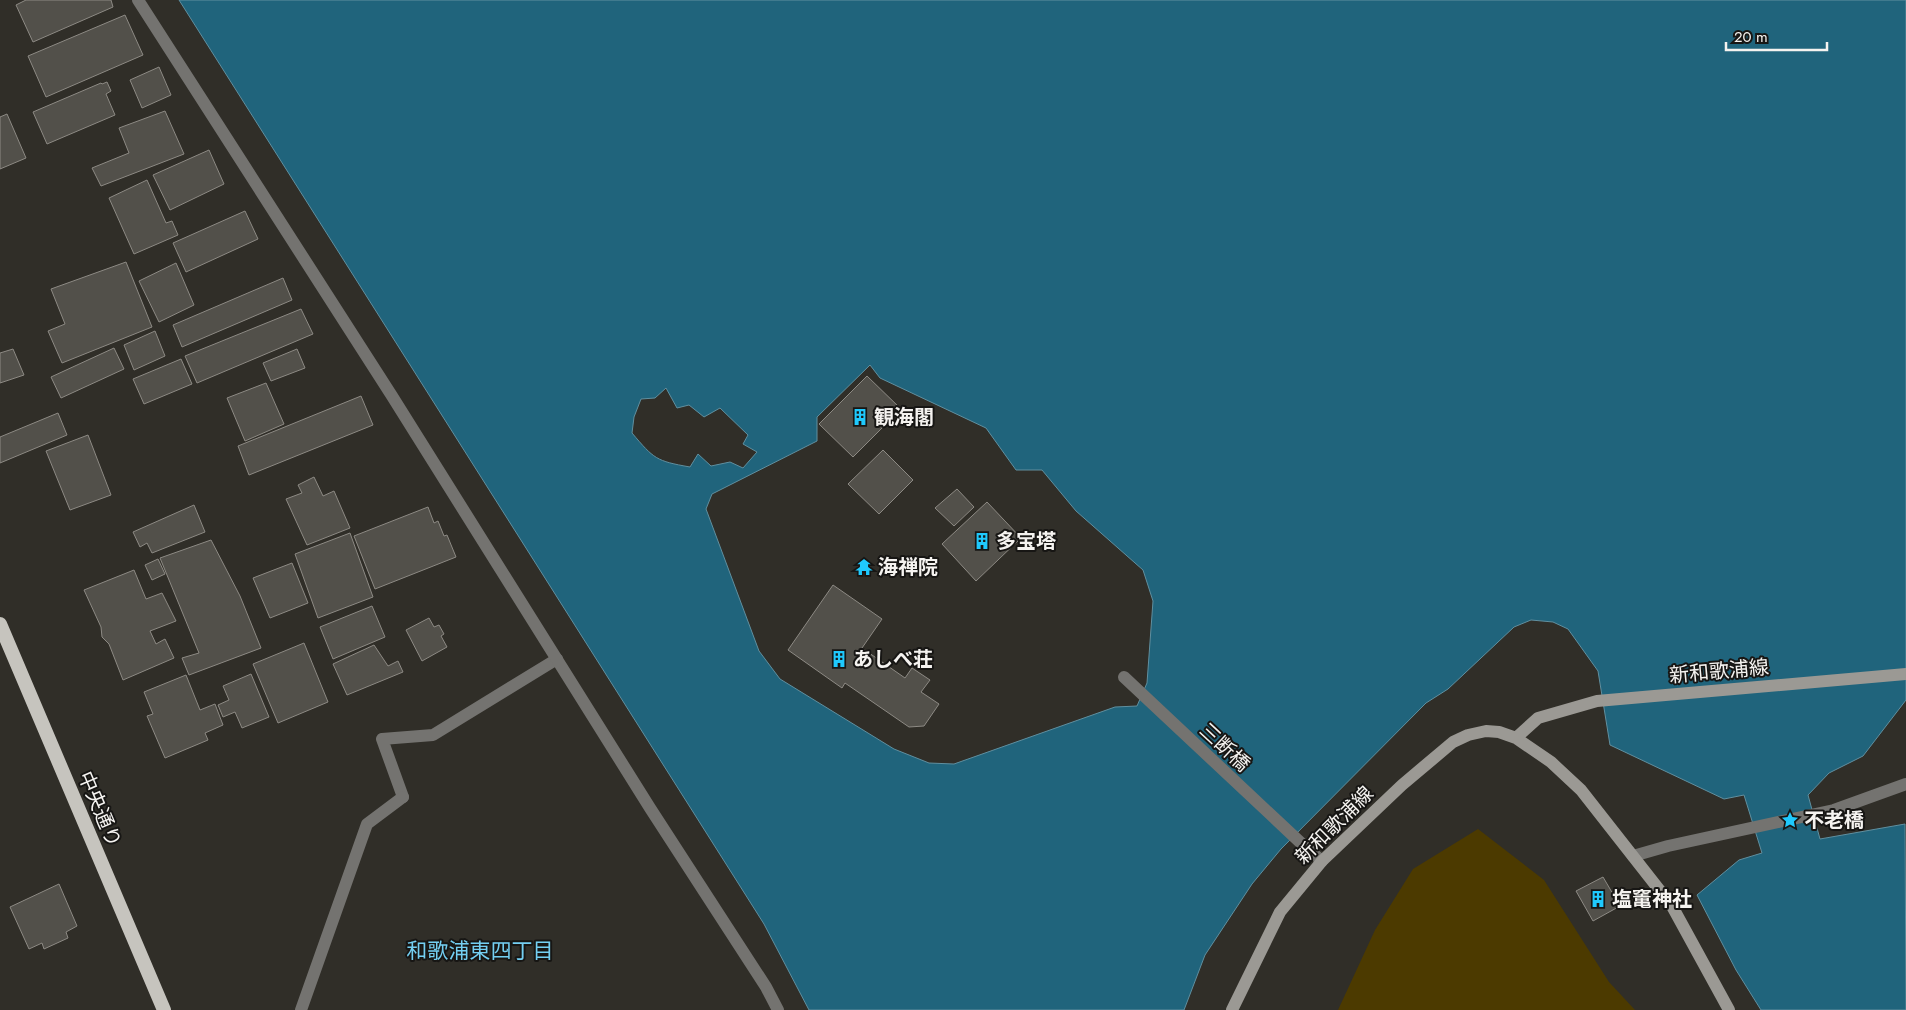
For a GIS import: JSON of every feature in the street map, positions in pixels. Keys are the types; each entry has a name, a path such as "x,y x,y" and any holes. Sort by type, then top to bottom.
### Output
{"highway":[{"name":"中央通り","path":"0,624 164,1010"}],"main road":[{"name":"新和歌浦線","path":"1516,738 1538,718 1597,701 1906,674"},
{"name":"新和歌浦線","path":"1232,1010 1280,912 1322,861 1402,784 1453,742 1468,735 1486,731 1499,732 1516,738 1551,762 1581,790 1672,906 1729,1010"}],"street":[{"path":"138,0 392,396 766,987 778,1010"},
{"path":"301,1010 367,824 403,797 382,739 433,735 557,659"},
{"name":"三断橋","path":"1124,677 1322,861"},
{"path":"1633,856 1834,810 1906,784"}],"shaded area":[{"path":"1478,829 1544,880 1609,982 1635,1010 1338,1010 1375,930 1413,869"}],"water":[{"path":"179,0 1906,0 1906,700 1863,756 1829,773 1808,795 1820,839 1905,824 1906,1010 1761,1010 1736,970 1697,895 1739,860 1762,853 1744,795 1724,799 1610,745 1598,671 1568,629 1553,622 1531,620 1514,627 1448,689 1426,703 1281,849 1252,884 1205,955 1184,1010 809,1010 764,924","holes":["870,365 880,378 986,428 1016,470 1042,470 1076,511 1143,570 1153,601 1147,683 1137,706 1115,707 954,764 929,763 894,749 780,679 759,651 706,509 712,494 817,441 817,417","666,388 677,408 689,405 704,417 720,408 748,435 743,444 757,452 743,468 730,462 711,466 698,454 690,467 656,458 632,433 634,417 641,399 655,398"]}],"building":[{"path":"26,0 111,0 113,7 33,42 16,5"},
{"path":"125,15 143,55 46,97 28,56"},
{"path":"159,67 171,95 142,108 130,80"},
{"path":"107,82 111,91 106,94 115,115 47,144 33,112"},
{"path":"165,111 184,154 101,186 92,168 129,153 119,128"},
{"path":"7,114 26,158 0,169 0,117"},
{"path":"209,150 224,184 170,210 153,175"},
{"path":"147,180 166,223 172,221 178,235 134,254 109,198"},
{"path":"245,211 258,239 186,272 173,243"},
{"path":"126,262 152,327 62,363 48,331 65,324 51,289"},
{"path":"176,263 194,305 159,322 139,281"},
{"path":"283,278 292,300 182,347 173,325"},
{"path":"301,309 313,334 197,383 185,356"},
{"path":"155,331 165,356 134,370 124,345"},
{"path":"114,348 124,369 61,398 51,377"},
{"path":"13,349 24,375 0,383 0,353"},
{"path":"297,349 305,368 271,381 263,363"},
{"path":"181,359 192,384 144,404 133,379"},
{"name":"観海閣","path":"867,376 901,409 853,457 819,424"},
{"path":"266,383 284,424 245,441 227,398"},
{"path":"361,396 373,425 249,475 238,446"},
{"path":"58,413 67,435 0,463 0,437"},
{"path":"88,435 111,495 70,510 46,451"},
{"path":"883,450 913,480 879,514 848,484"},
{"path":"314,477 323,496 334,491 350,528 307,545 286,499 302,493 298,485"},
{"path":"957,489 974,507 954,526 935,508"},
{"name":"多宝塔","path":"987,502 1021,538 976,581 942,544"},
{"path":"194,505 205,532 152,553 147,543 140,547 133,532"},
{"path":"428,507 434,523 438,521 444,536 447,535 456,557 375,589 354,536"},
{"path":"350,533 373,597 318,618 295,554"},
{"path":"211,540 240,596 261,648 189,675 182,658 199,653 160,558"},
{"path":"158,559 165,574 152,580 145,565"},
{"path":"292,563 308,603 270,618 253,578"},
{"path":"134,570 146,599 162,593 176,621 150,631 156,644 165,639 174,658 123,680 109,644 102,637 101,627 84,590"},
{"name":"あしべ荘","path":"833,585 882,619 862,648 905,678 912,668 930,680 921,692 939,704 924,726 909,727 845,683 842,688 788,650"},
{"path":"372,606 385,637 333,659 320,627"},
{"path":"429,618 434,627 439,625 444,634 441,636 447,647 422,661 406,630"},
{"path":"304,643 328,702 278,723 253,664"},
{"path":"374,645 388,666 398,661 403,672 347,695 333,664"},
{"path":"251,674 269,717 242,728 235,712 223,717 218,705 229,700 223,686"},
{"path":"186,675 200,710 215,704 223,725 205,733 208,740 165,758 147,716 153,714 144,692"},
{"name":"塩竃神社","path":"1603,877 1620,906 1593,921 1576,891"},
{"path":"59,884 77,926 66,932 68,938 44,949 42,943 29,949 10,907"}],"place":[{"name":"観海閣","path":"860,417"},
{"name":"多宝塔","path":"982,541"},
{"name":"海禅院","path":"864,567"},
{"name":"あしべ荘","path":"839,659"},
{"name":"不老橋","path":"1790,820"},
{"name":"塩竃神社","path":"1598,899"}],"district":[{"name":"和歌浦東四丁目","path":"480,951"}]}
